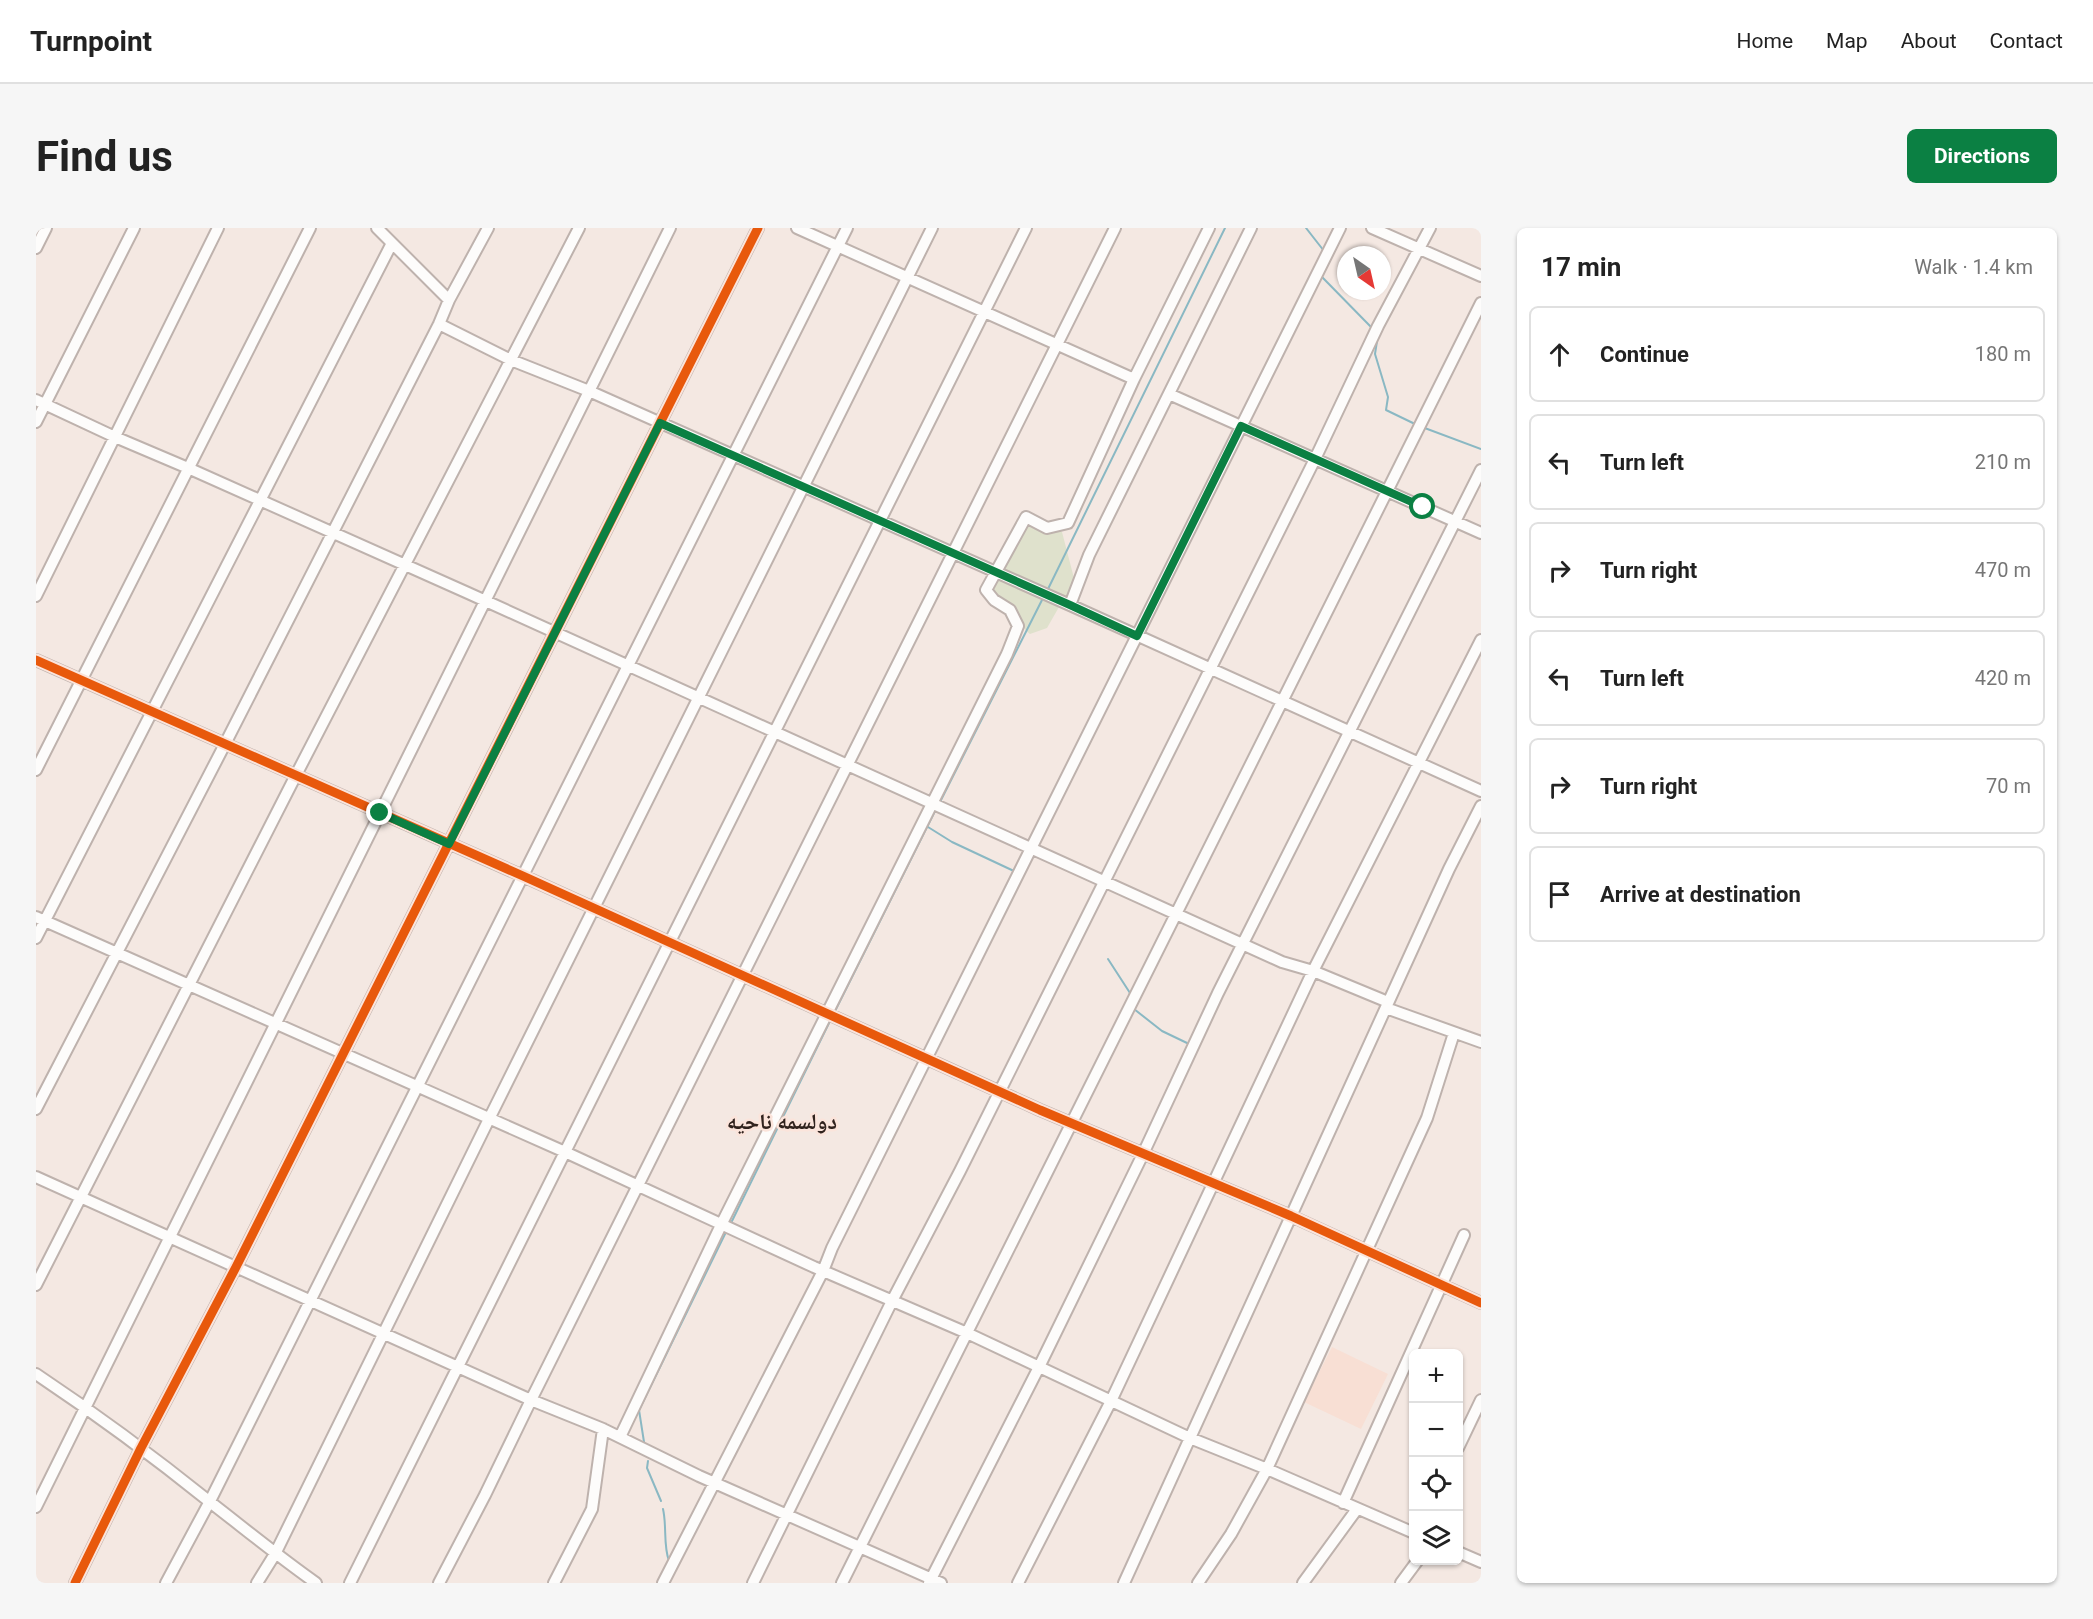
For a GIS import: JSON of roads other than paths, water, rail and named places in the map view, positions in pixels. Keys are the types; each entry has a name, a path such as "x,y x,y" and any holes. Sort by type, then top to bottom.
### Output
{"street":[{"path":"36,248 46,228"},
{"path":"36,422 40,402 134,228"},
{"path":"36,596 218,228"},
{"path":"36,770 310,228"},
{"path":"377,228 449,300"},
{"path":"36,1109 225,744 439,324 449,300 488,228"},
{"path":"36,1285 579,228"},
{"path":"36,1507 670,228"},
{"path":"75,1583 141,1448 236,1267 758,228"},
{"path":"797,228 1134,379"},
{"path":"166,1583 210,1502 847,228"},
{"path":"257,1583 275,1554 385,1334 489,1119 932,228"},
{"path":"350,1583 1026,228"},
{"path":"439,1583 485,1495 1115,228"},
{"path":"620,1437 722,1223 1007,654 1018,626 1010,610 994,600 986,590 994,573 1026,517 1047,528 1068,523 1134,379 1209,228"},
{"path":"1070,605 1089,555 1251,228"},
{"path":"663,1583 823,1271 832,1248 1340,228"},
{"path":"1372,228 1481,276"},
{"path":"753,1583 1315,459 1378,326 1430,228"},
{"path":"36,938 40,919 152,712 392,243"},
{"path":"842,1583 1481,303"},
{"path":"439,324 511,360 589,391 1481,791"},
{"path":"1169,394 1481,533"},
{"path":"40,402 485,600 1282,962 1313,971 1387,1005 1481,1042"},
{"path":"36,1177 531,1400 603,1429 715,1483 934,1582 1243,944 1481,470"},
{"path":"1018,1583 1111,1401 1313,971 1481,640"},
{"path":"36,660 523,876 1072,1124 1291,1216 1481,1303"},
{"path":"1124,1583 1449,869 1481,806"},
{"path":"40,919 565,1152 823,1271 967,1333 1190,1438 1267,1468 1409,1531"},
{"path":"1198,1583 1231,1534 1267,1468 1427,1118 1454,1033"},
{"path":"1343,1503 1464,1235"},
{"path":"36,1374 87,1407 275,1554 316,1583"},
{"path":"1463,1438 1481,1400"},
{"path":"554,1583 592,1509 603,1429"},
{"path":"1304,1583 1357,1509"},
{"path":"1463,1554 1481,1562"},
{"path":"1401,1583 1414,1565"}],"waterway":[{"path":"1048,589 1225,228"},
{"path":"1306,228 1324,251"},
{"path":"1322,277 1372,328"},
{"path":"1377,341 1375,354 1388,397 1386,410 1417,425"},
{"path":"1422,427 1481,449"},
{"path":"941,800 1042,600"},
{"path":"835,1011 935,811"},
{"path":"928,827 952,842 1016,872"},
{"path":"1108,959 1130,993 1128,999"},
{"path":"1134,1009 1162,1031 1187,1043"},
{"path":"732,1221 830,1021"},
{"path":"644,1442 639,1410 726,1232"},
{"path":"648,1461 647,1468 661,1501"},
{"path":"663,1509 669,1561"}],"district":[{"name":"دولسمه ناحیه","path":"782,1121"}]}
